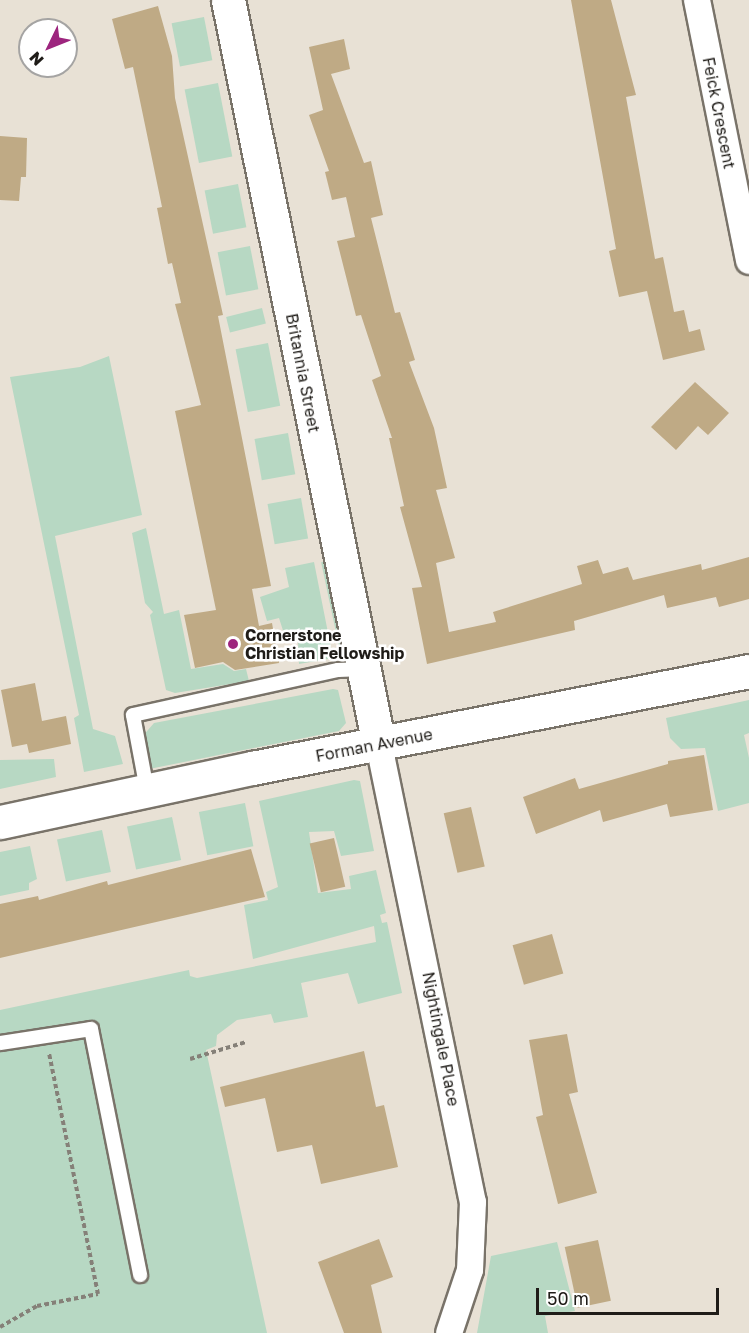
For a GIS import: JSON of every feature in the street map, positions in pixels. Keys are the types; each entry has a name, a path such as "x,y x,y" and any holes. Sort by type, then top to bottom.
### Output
{"street":[{"name":"Britannia Street","path":"228,0 380,745"},
{"name":"Feick Crescent","path":"697,0 749,261"},
{"name":"Forman Avenue","path":"0,822 749,671"},
{"name":"Nightingale Place","path":"380,745 473,1202 470,1270 449,1333"}],"lane":[{"path":"147,792 133,715 338,670 364,669"},
{"path":"0,1043 91,1029 140,1275"}],"path":[{"path":"190,1059 246,1042"},
{"path":"0,1327 37,1306 98,1294 48,1051 39,1053"}],"green space":[{"path":"204,17 212,60 180,66 172,23"},
{"path":"218,83 232,157 199,163 185,89"},
{"path":"238,184 246,227 213,234 205,190"},
{"path":"250,246 258,289 226,295 218,252"},
{"path":"262,308 266,324 230,332 226,317"},
{"path":"268,343 280,406 248,412 236,349"},
{"path":"109,356 142,515 55,536 93,729 115,736 123,764 84,772 74,718 79,715 10,377 80,367"},
{"path":"288,433 295,474 262,480 255,439"},
{"path":"301,498 308,538 275,544 268,504"},
{"path":"146,528 164,614 179,610 191,669 223,664 234,671 246,669 249,681 175,693 166,690 150,615 153,612 145,603 132,533"},
{"path":"327,561 347,654 341,655 321,562"},
{"path":"314,562 333,658 299,664 298,640 287,643 279,618 267,621 260,597 289,587 285,568"},
{"path":"333,689 338,690 346,723 339,731 149,769 142,737 154,723"},
{"path":"749,700 749,733 744,735 749,758 749,803 718,811 705,748 681,749 670,738 666,718"},
{"path":"54,759 56,777 0,789 0,760"},
{"path":"354,780 360,781 374,851 341,856 334,831 309,832 318,893 351,889 349,876 376,870 386,913 380,915 382,923 387,922 402,993 358,1004 348,973 301,983 308,1017 274,1023 271,1014 237,1020 217,1035 216,1046 206,1050 267,1333 0,1333 0,1010 189,970 190,976 197,978 376,942 374,926 253,959 244,905 268,900 266,892 278,887 259,801"},
{"path":"245,803 253,846 207,855 199,812"},
{"path":"172,817 181,860 136,870 127,827"},
{"path":"102,830 111,872 66,882 57,840"},
{"path":"30,846 37,879 29,883 29,890 0,896 0,852"},
{"path":"557,1242 575,1311 545,1316 548,1333 477,1333 491,1256"}],"building":[{"path":"571,0 611,0 636,95 626,97 655,259 663,257 674,312 684,310 689,332 700,329 705,350 663,360 647,291 619,297 609,251 616,249"},
{"path":"158,6 172,56 175,98 223,315 218,316 271,586 252,589 259,626 272,623 279,663 235,670 223,662 195,668 184,615 216,610 175,411 201,405 175,304 181,303 172,263 168,264 157,208 162,207 133,67 125,69 112,19"},
{"path":"344,39 350,69 331,74 364,163 371,161 383,215 371,218 395,313 400,312 415,360 409,362 434,428 447,488 436,490 455,558 436,563 449,632 496,622 493,612 582,584 577,566 598,560 603,574 628,567 633,580 701,564 702,570 749,557 749,599 719,607 716,597 667,608 664,595 574,621 575,630 427,664 412,588 422,587 400,507 404,506 389,438 392,438 372,380 381,376 361,315 356,316 337,241 355,237 346,197 332,200 325,172 329,171 309,115 323,110 309,47"},
{"path":"0,136 27,138 26,177 21,177 19,201 0,200"},
{"path":"695,382 729,413 708,435 698,426 676,450 651,427"},
{"path":"35,683 42,721 66,716 71,744 29,753 27,744 12,747 1,690"},
{"path":"704,755 713,810 670,817 667,804 603,822 600,810 536,834 523,797 575,778 579,789 668,764 668,761"},
{"path":"471,807 485,866 457,873 444,813"},
{"path":"334,838 345,887 321,892 310,844"},
{"path":"251,849 265,897 0,958 0,904 38,896 39,900 107,881 108,885"},
{"path":"552,934 563,973 524,985 513,945"},
{"path":"567,1034 578,1092 569,1094 597,1193 558,1204 536,1117 543,1115 529,1040"},
{"path":"364,1051 376,1107 384,1105 398,1167 321,1184 312,1145 277,1152 265,1098 225,1107 220,1087"},
{"path":"379,1239 393,1277 371,1285 382,1333 344,1333 318,1262"},
{"path":"598,1240 611,1301 578,1308 565,1247"}],"place":[{"name":"Cornerstone Christian Fellowship","path":"233,644"}]}
